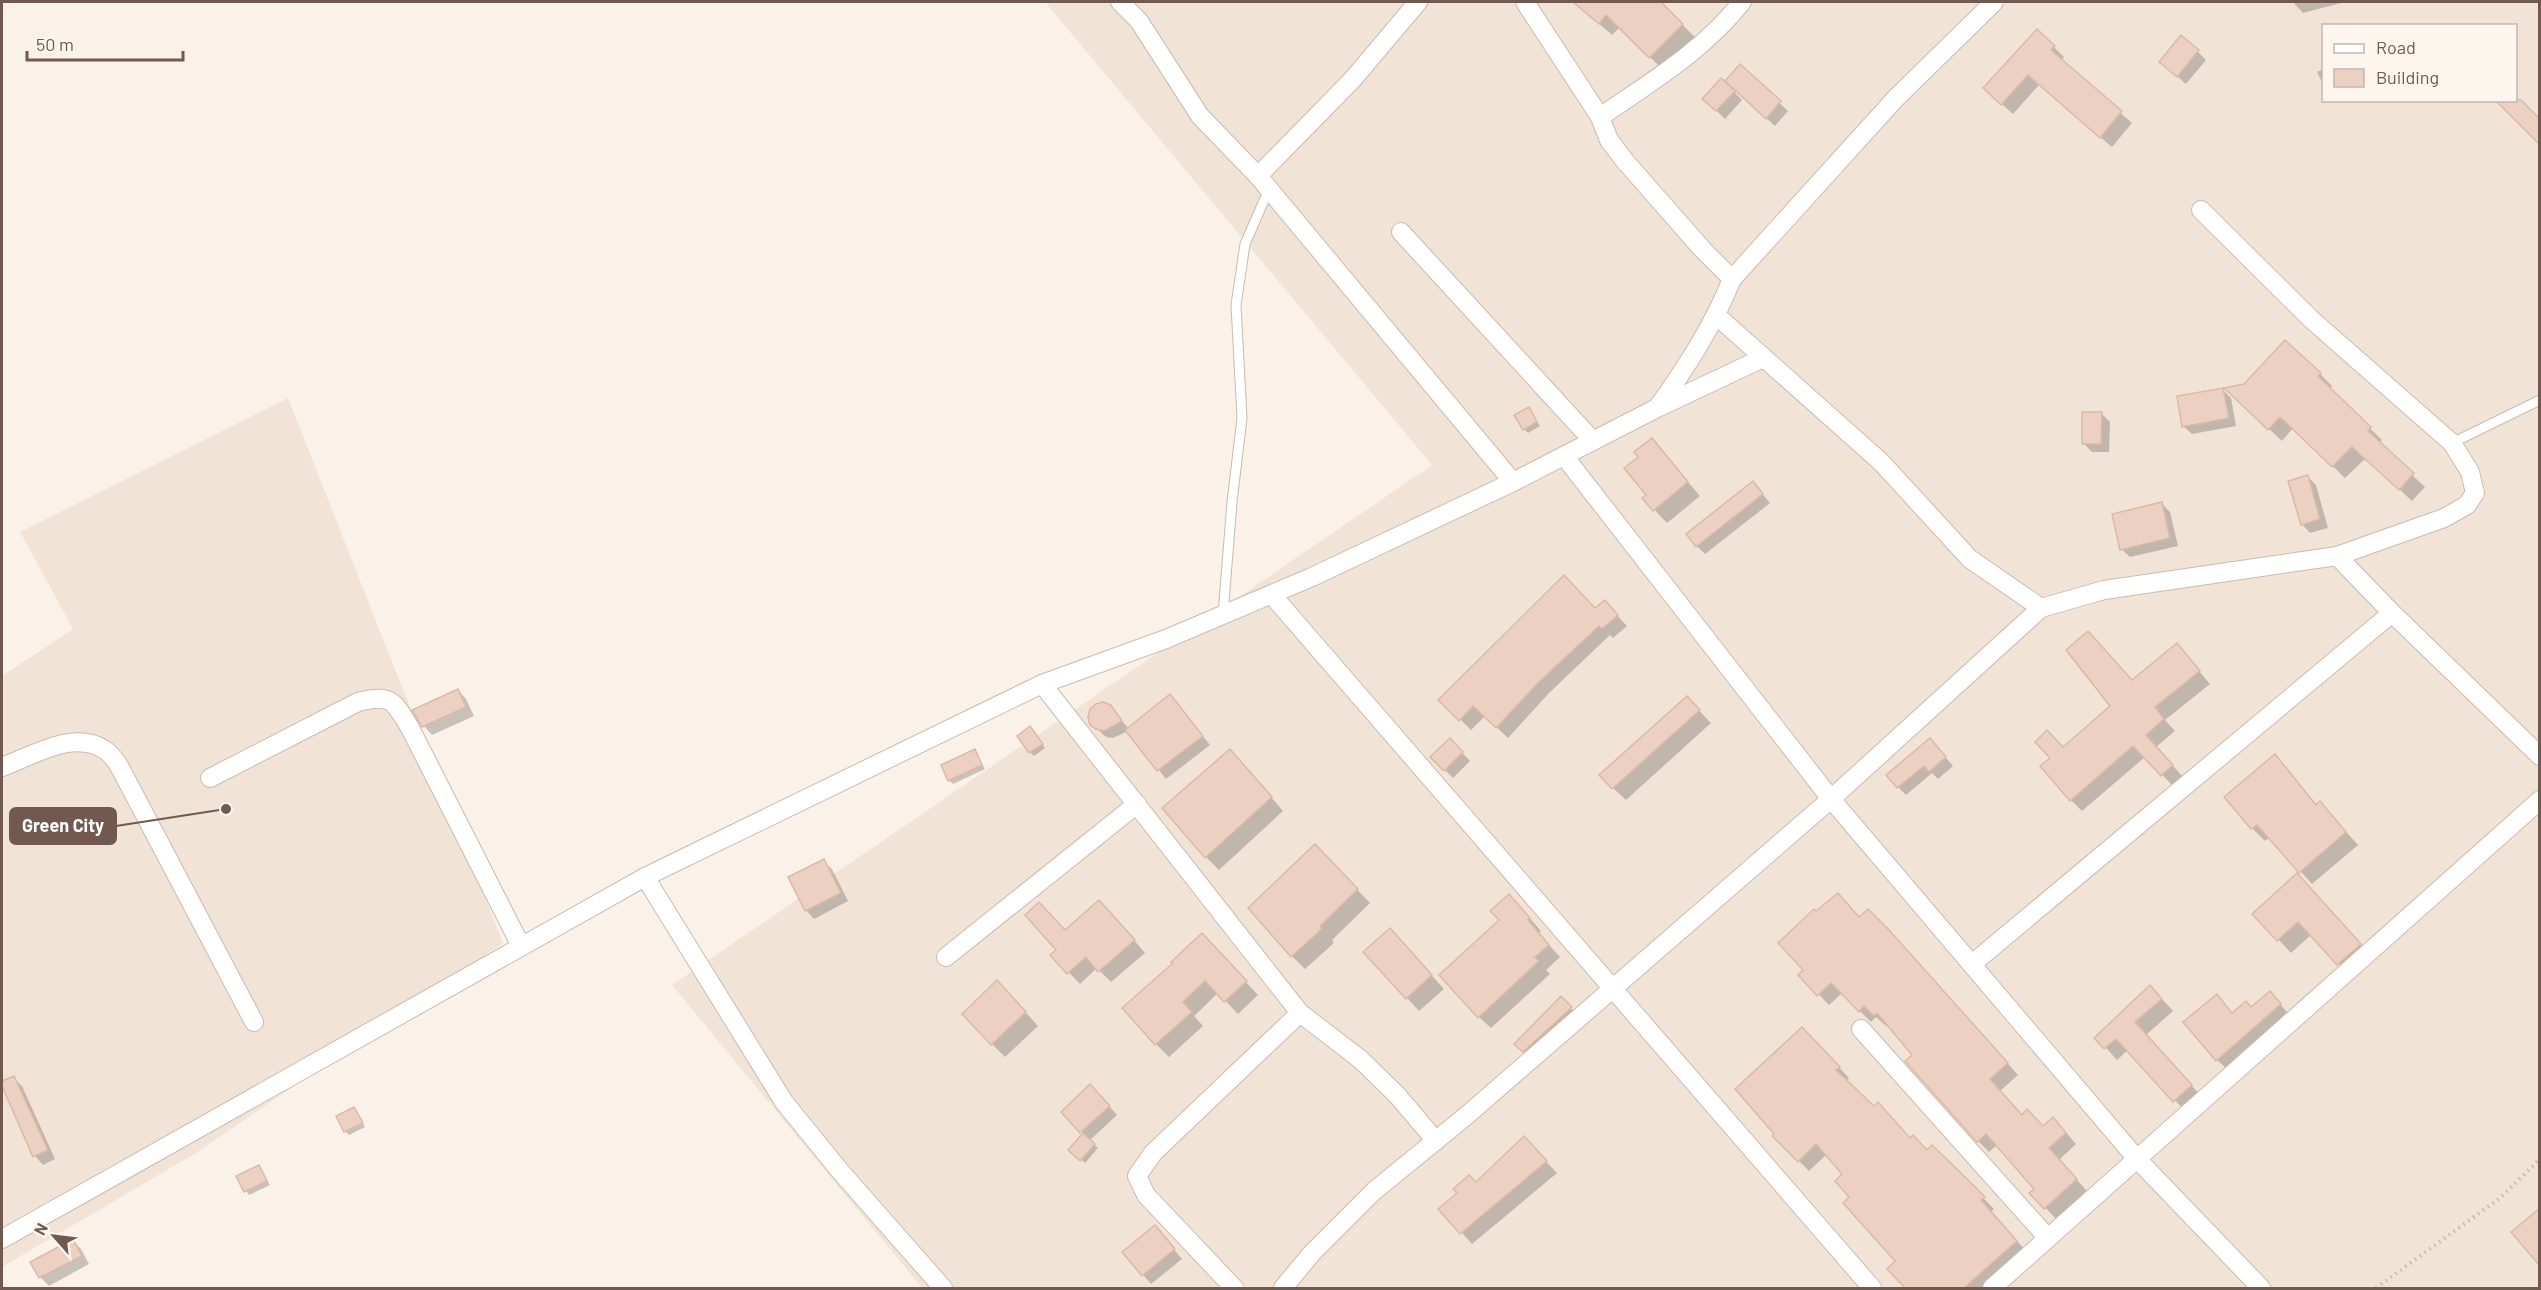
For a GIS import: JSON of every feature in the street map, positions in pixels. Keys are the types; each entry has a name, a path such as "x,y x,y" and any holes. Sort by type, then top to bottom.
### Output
{"street":[{"path":"1120,2 1144,30 1200,116 1263,183 1513,482"},
{"path":"1263,183 1418,2"},
{"path":"1525,2 1600,117 1609,140 1703,250 1732,279"},
{"path":"1600,117 1688,56 1721,28 1742,2"},
{"path":"1656,408 1690,361 1717,316 1732,279 1896,98 1994,2"},
{"path":"1283,1288 1312,1253 1374,1191 1436,1141 1831,799 2041,608 2104,590 2337,556 2444,518 2467,504 2475,493 2470,472 2452,443 2312,320 2201,210"},
{"path":"1401,232 1593,441"},
{"path":"1717,316 1881,462 1970,559 2041,608"},
{"path":"2,1239 645,877 1042,684 1166,639 1272,595 1513,482 1656,408 1763,358"},
{"path":"1564,456 1831,799 2137,1159 2261,1288"},
{"path":"2337,556 2392,613 2540,756"},
{"path":"1272,595 1872,1288"},
{"path":"1972,964 2392,613"},
{"path":"1042,684 1300,1013 1360,1059 1397,1095 1436,1141"},
{"path":"210,778 358,702 378,697 387,698 396,704 410,728 521,946"},
{"path":"2,767 67,742 81,742 106,750 118,764 254,1022"},
{"path":"1992,1288 2540,800"},
{"path":"946,957 1137,804"},
{"path":"645,877 784,1102 840,1171 943,1288"},
{"path":"1234,1288 1146,1195 1137,1176 1153,1153 1300,1013"},
{"path":"1861,1029 2047,1237"}],"lane":[{"path":"1223,616 1232,502 1242,418 1236,305 1245,244 1263,183"},
{"path":"2452,443 2540,400"}],"path":[{"path":"2376,1288 2500,1198 2540,1159"}],"shaded area":[{"path":"1045,2 2539,2 2539,1288 922,1288 672,985 1432,465"},
{"path":"288,398 503,943 196,1153 2,1267 2,676 73,629 20,532"}],"building":[{"path":"1573,2 1661,2 1683,24 1649,58 1606,15 1599,24"},
{"path":"2037,29 2055,46 2051,50 2122,111 2100,138 2028,75 2001,105 1983,88"},
{"path":"2181,35 2199,50 2177,77 2159,62"},
{"path":"1740,64 1781,101 1766,119 1725,81"},
{"path":"1721,78 1735,91 1716,111 1702,99"},
{"path":"2521,100 2540,119 2540,145 2497,102"},
{"path":"2285,340 2321,373 2318,376 2371,427 2368,431 2414,473 2399,490 2352,447 2332,467 2280,417 2268,430 2224,388 2244,384"},
{"path":"2223,388 2229,418 2182,427 2177,396"},
{"path":"1529,407 1537,422 1523,430 1514,415"},
{"path":"2082,412 2102,412 2101,444 2082,444"},
{"path":"1652,438 1688,482 1653,511 1642,498 1646,495 1624,468 1638,457 1634,452"},
{"path":"2308,475 2320,519 2301,525 2288,481"},
{"path":"1753,481 1763,494 1696,547 1686,534"},
{"path":"2162,502 2170,538 2120,550 2112,514"},
{"path":"1564,575 1595,608 1605,600 1618,615 1602,629 1599,626 1538,683 1496,728 1473,706 1459,721 1438,700"},
{"path":"2088,631 2132,680 2177,643 2200,671 2155,707 2164,719 2146,735 2173,765 2161,776 2133,746 2070,801 2040,766 2050,758 2035,742 2047,730 2063,747 2110,706 2066,650"},
{"path":"458,689 466,707 422,727 412,710"},
{"path":"1170,694 1203,736 1157,771 1125,730"},
{"path":"1687,696 1700,710 1612,789 1599,775"},
{"path":"1103,702 1111,705 1122,721 1104,731 1090,725 1088,717 1090,709"},
{"path":"1030,726 1043,744 1029,753 1017,736"},
{"path":"1450,738 1463,752 1444,771 1430,757"},
{"path":"1930,738 1946,757 1929,772 1924,766 1897,788 1886,775"},
{"path":"975,749 982,765 948,781 941,765"},
{"path":"1230,749 1272,797 1205,858 1162,808"},
{"path":"2275,754 2316,805 2320,801 2346,832 2299,873 2257,825 2251,829 2224,797"},
{"path":"1315,844 1358,889 1320,926 1322,929 1291,957 1248,908"},
{"path":"824,859 841,893 805,911 788,877"},
{"path":"2297,873 2361,944 2337,965 2298,922 2277,941 2252,914"},
{"path":"1838,893 1859,917 1868,909 1890,931 2008,1063 1990,1079 2022,1115 2027,1109 2043,1126 2053,1117 2066,1133 2049,1148 2077,1179 2044,1209 2029,1193 2034,1189 1986,1134 1977,1142 1905,1061 1912,1055 1877,1013 1874,1016 1864,1006 1859,1012 1831,983 1817,996 1798,975 1803,970 1778,943 1814,909 1816,911"},
{"path":"1509,894 1549,945 1535,957 1539,961 1478,1018 1439,975 1499,920 1490,911"},
{"path":"1099,900 1135,940 1098,972 1086,957 1067,974 1050,955 1056,950 1025,915 1039,902 1065,930"},
{"path":"1390,928 1432,975 1406,999 1363,952"},
{"path":"1202,933 1247,981 1224,1002 1205,981 1183,1002 1192,1012 1155,1045 1122,1008 1173,963 1171,962"},
{"path":"997,980 1026,1012 991,1045 962,1014"},
{"path":"2150,985 2162,999 2135,1022 2192,1085 2173,1102 2116,1039 2104,1049 2094,1038"},
{"path":"2270,991 2281,1004 2216,1061 2183,1022 2217,994 2232,1013 2246,1001 2251,1007"},
{"path":"1561,996 1572,1007 1523,1052 1514,1044"},
{"path":"1802,1027 1840,1067 1836,1070 1874,1106 1878,1102 1910,1138 1913,1135 1927,1150 1932,1145 1958,1170 1985,1197 1981,1200 2017,1241 1964,1288 1905,1288 1887,1269 1895,1261 1843,1203 1849,1197 1835,1181 1842,1174 1816,1144 1798,1162 1772,1136 1774,1134 1735,1089"},
{"path":"14,1076 48,1150 33,1157 2,1086 2,1081"},
{"path":"1090,1084 1110,1106 1080,1133 1061,1112"},
{"path":"354,1107 363,1123 344,1132 336,1116"},
{"path":"1083,1133 1095,1144 1080,1161 1068,1150"},
{"path":"1524,1136 1547,1161 1460,1234 1438,1209 1457,1193 1453,1189 1469,1175 1476,1182"},
{"path":"259,1165 267,1181 244,1192 236,1176"},
{"path":"2540,1208 2540,1266 2511,1232"},
{"path":"1155,1225 1175,1249 1142,1276 1122,1252"},
{"path":"73,1239 82,1256 39,1278 30,1262"}],"place":[{"name":"Green City","path":"226,809"}]}
